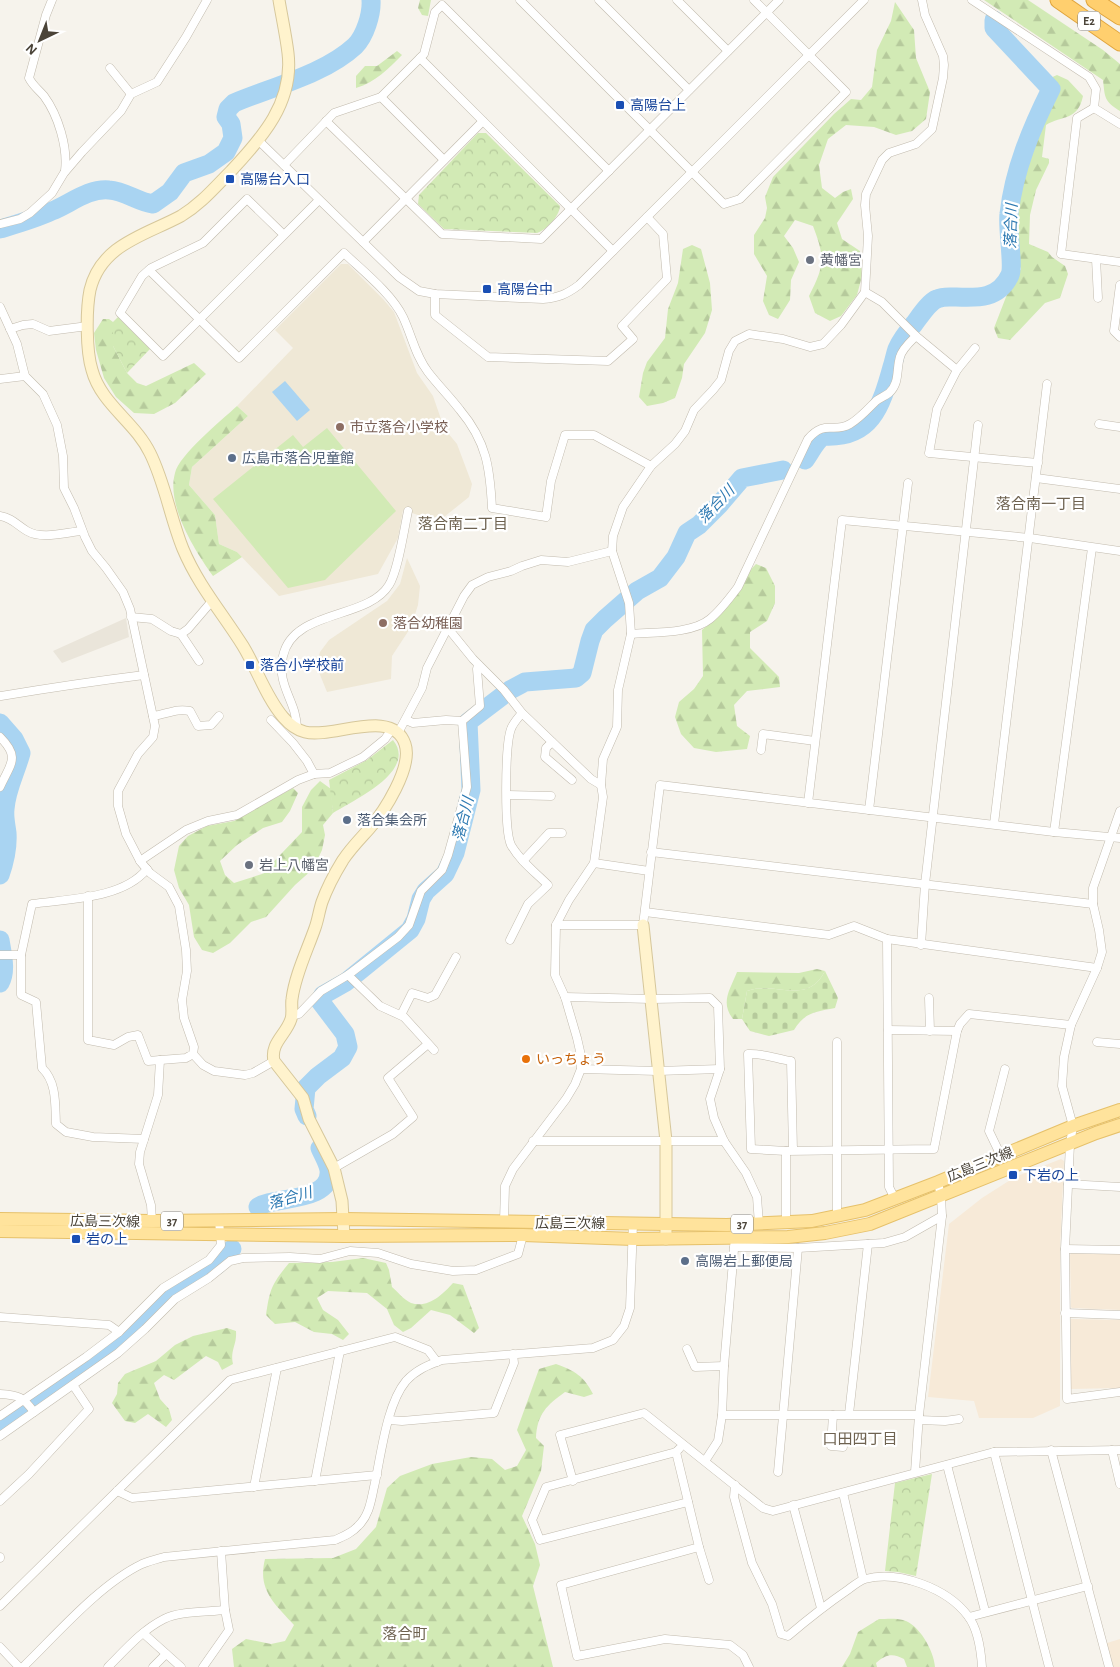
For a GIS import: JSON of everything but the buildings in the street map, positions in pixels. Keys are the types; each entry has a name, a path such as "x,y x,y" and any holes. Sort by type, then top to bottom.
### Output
{"highway":[{"name":"E2","path":"1058,0 1120,43"},
{"name":"E2","path":"1094,0 1120,17"}],"main road":[{"name":"広島三次線","path":"0,1219 152,1221 344,1218 504,1222 759,1224 812,1221 865,1210 896,1199 1073,1126 1120,1110"},
{"name":"広島三次線","path":"0,1231 344,1236 523,1235 633,1239 666,1238 735,1242 788,1237 824,1233 870,1224 1120,1125"}],"street":[{"path":"52,0 36,48 29,78 32,85 43,95 53,113 62,137 66,162 64,173"},
{"path":"0,224 30,213 52,193 64,173 121,111 131,94 157,82 186,37 206,0"},
{"path":"279,0 289,56 288,74 286,89 272,122 259,141 195,207 132,239 108,256 97,271 91,288 88,326 91,369 97,385 143,440 151,454 183,548 195,574 243,646 276,708 285,720 307,733 378,726 395,731 406,745 407,757 404,769 384,808 343,860 327,890 321,905 319,918 299,971 291,1000 292,1016 275,1044 272,1054 274,1061 303,1098 309,1118 334,1168 344,1218 344,1236"},
{"path":"520,0 724,204 740,199 846,92 754,0"},
{"path":"599,0 689,90"},
{"path":"677,0 728,51"},
{"path":"326,121 442,234 541,239 779,0"},
{"path":"259,141 408,284 419,290 435,294 556,298 567,294 579,286 864,0"},
{"path":"504,1222 505,1186 513,1169 566,1099 581,1069 580,1051 565,997 555,976 556,925 569,900 594,863 603,797 601,785 603,759 617,727 618,690 631,634 629,603 612,551 613,536 623,508 651,466 685,432 694,410 721,380 729,351 735,341 749,334 783,339 810,347 823,344 841,325 865,292 868,236 865,205 866,194 882,160 889,153 916,144 932,129 943,78 944,65 942,56 925,15 922,0"},
{"path":"972,0 1088,77 1096,88 1094,108"},
{"path":"284,165 334,113 381,97 424,54 435,12 442,5 609,170"},
{"path":"420,58 614,251"},
{"path":"110,68 131,94"},
{"path":"381,97 444,160"},
{"path":"1094,108 1120,124"},
{"path":"1094,108 1077,118 1061,254 1120,262"},
{"path":"363,242 483,121"},
{"path":"284,235 247,199 203,243 149,270 142,276 120,313 163,356 320,200"},
{"path":"435,294 435,315 488,357 608,361 633,339 622,326 667,279 663,234 647,217"},
{"path":"149,270 239,358 344,253 390,299 402,316 415,350 428,372 462,412 477,435 486,454 491,474 492,508 546,517 551,481 565,435 594,435 651,466"},
{"path":"1096,259 1098,298"},
{"path":"1120,284 1114,331 1120,337"},
{"path":"865,292 882,302 916,336 957,370"},
{"path":"0,307 5,325 17,344 24,376 43,394 57,425 63,456 64,488 74,508 82,531 92,551 123,592 132,617 155,726 153,737 138,754 118,791 118,806 126,834 140,861 169,887 179,906 186,950 187,971 182,1000 184,1018 194,1047 193,1054"},
{"path":"5,325 33,324 49,331 88,326"},
{"path":"631,634 695,627 708,621 724,605 738,587 808,439 814,432 823,427 839,428 849,425 879,399 889,393 896,384 900,357 908,343 916,336"},
{"path":"976,348 957,370 937,409 929,453 1038,463"},
{"path":"0,379 24,376"},
{"path":"994,824 1030,538 1047,384"},
{"path":"1099,424 1120,426"},
{"path":"921,945 932,818 978,425"},
{"path":"1036,478 1120,489"},
{"path":"869,810 908,484"},
{"path":"293,742 299,730 297,718 282,681 281,666 283,653 289,641 299,630 380,596 389,586 394,576 408,511"},
{"path":"0,516 7,517 18,523 28,532 43,535 82,531"},
{"path":"808,803 842,520 1030,538 1120,551"},
{"path":"1054,832 1092,548"},
{"path":"140,861 186,830 208,821 237,814 298,780 314,774 330,773 362,758 395,731 406,720 422,688 427,668 447,627 472,585 488,577 541,560 568,562 612,551"},
{"path":"181,634 188,629 212,600"},
{"path":"132,617 152,620 181,634 199,660"},
{"path":"447,627 478,665 504,690 522,713 592,780 601,785"},
{"path":"406,720 413,722 462,721 480,706 478,665"},
{"path":"1,696 48,689 72,683 144,675"},
{"path":"153,716 168,714 179,709 190,711 198,726 211,725 218,716"},
{"path":"510,940 528,904 548,884 523,861 510,842 507,824 508,741 511,727 522,713"},
{"path":"271,720 293,742 314,774"},
{"path":"292,1016 299,1014 321,991 348,975 398,937 409,925 421,891 442,870 448,856 467,787 462,721"},
{"path":"761,750 763,734 816,741"},
{"path":"0,737 12,751 13,759 0,787"},
{"path":"552,742 546,748 545,757 572,780"},
{"path":"666,1238 666,1141 643,925 660,785 932,818 1120,838"},
{"path":"507,795 551,796"},
{"path":"1120,811 1093,888 1093,904 1102,952 1097,968 1071,1025 1064,1057 1062,1086 1073,1126 1070,1144 1065,1249 1067,1399 1120,1392"},
{"path":"523,861 548,832 562,833"},
{"path":"652,852 1093,904"},
{"path":"594,863 649,871"},
{"path":"144,1139 84,1136 66,1132 56,1124 53,1085 48,1073 42,1068 36,1002 21,995 21,955 32,904 108,892 128,885 140,878 147,869"},
{"path":"88,896 88,1040 114,1045 128,1037 138,1035 148,1061 186,1058 193,1054"},
{"path":"645,912 829,934 854,926 887,939 921,945 1097,968"},
{"path":"556,925 643,925"},
{"path":"887,939 889,1187 896,1199"},
{"path":"4,955 21,955"},
{"path":"401,1015 412,993 428,998 435,995 456,957"},
{"path":"348,975 380,1006 404,1017 434,1050"},
{"path":"565,997 710,998 718,1006 720,1069 710,1099 714,1118 724,1141 746,1172 757,1197 759,1224"},
{"path":"929,998 930,1031"},
{"path":"786,1223 790,1151 791,1061 770,1058 761,1053 748,1054 751,1149 790,1151 934,1149 957,1031 960,1024 969,1014 1071,1025"},
{"path":"888,1030 957,1031"},
{"path":"837,1042 837,1216"},
{"path":"1097,1042 1120,1044"},
{"path":"334,1168 393,1134 414,1117 388,1078 428,1044"},
{"path":"193,1054 203,1065 214,1071 245,1075 253,1073 274,1061"},
{"path":"152,1221 152,1205 139,1164 140,1152 158,1095 160,1060"},
{"path":"581,1069 658,1071 720,1069"},
{"path":"1002,1156 990,1131 1005,1069"},
{"path":"533,1141 724,1141"},
{"path":"915,1472 919,1417 942,1216 938,1182"},
{"path":"1068,1184 1120,1187"},
{"path":"705,1461 718,1441 722,1415 724,1366 735,1242 798,1248 884,1243 906,1237 942,1216"},
{"path":"0,1436 30,1406 118,1332 164,1288 209,1260 221,1245 219,1220"},
{"path":"0,1647 21,1667 99,1594 122,1576 143,1564 164,1557 335,1540 348,1535 359,1526 370,1508 388,1420 397,1393 406,1380 419,1369 442,1360 593,1348 613,1340 624,1326 630,1308 633,1223"},
{"path":"0,1416 30,1406 73,1385 118,1353 175,1299 209,1278 230,1261 243,1258 290,1256 320,1259 350,1251 378,1253 410,1264 452,1271 476,1270 518,1254 523,1235"},
{"path":"849,1414 868,1244"},
{"path":"778,1472 798,1248"},
{"path":"1065,1249 1120,1250"},
{"path":"1065,1313 1120,1315"},
{"path":"0,1317 109,1325 118,1332"},
{"path":"0,1606 230,1380 395,1337 428,1350 437,1362"},
{"path":"687,1349 695,1367 724,1366"},
{"path":"315,1481 340,1351"},
{"path":"388,1420 402,1422 494,1413 514,1362 513,1354"},
{"path":"254,1487 277,1368"},
{"path":"0,1501 29,1474 90,1409 73,1385"},
{"path":"0,1394 15,1394 30,1406"},
{"path":"573,1480 560,1435 644,1412 763,1508 772,1511 994,1452 1116,1450 1120,1484"},
{"path":"722,1415 849,1414 959,1420"},
{"path":"833,1415 831,1446 843,1447"},
{"path":"684,1445 676,1452 546,1487 532,1520 540,1540 688,1502"},
{"path":"1051,1450 1109,1667"},
{"path":"676,1452 709,1580"},
{"path":"994,1452 1049,1667"},
{"path":"947,1465 984,1611"},
{"path":"117,1491 132,1498 377,1475"},
{"path":"735,1485 734,1497 752,1563 772,1604 781,1634 788,1636 821,1608 863,1579 890,1576 924,1584 952,1600 969,1617 981,1646 982,1667"},
{"path":"843,1492 863,1579"},
{"path":"793,1505 821,1608"},
{"path":"699,1547 561,1585 577,1656 665,1639 730,1645 743,1654 749,1667"},
{"path":"203,1667 229,1630 225,1610 221,1551"},
{"path":"969,1617 984,1611 1088,1586"},
{"path":"108,1667 143,1633 164,1618 225,1610"},
{"path":"143,1633 181,1667"},
{"path":"153,1667 166,1654"}],"shaded area":[{"name":"市立落合小学校","path":"341,264 348,264 394,312 417,373 433,396 442,422 457,444 472,484 469,497 444,517 424,517 403,510 398,538 378,574 279,596 237,552 219,544 215,515 189,485 192,467 248,416 237,406 293,348 275,330"},
{"name":"落合幼稚園","path":"407,558 420,586 418,605 411,627 392,656 391,679 327,692 316,665 320,652 329,640 387,601 400,584"},
{"path":"126,618 129,637 62,663 53,651"},
{"path":"1061,1159 1064,1161 1060,1249 1060,1406 1033,1418 979,1418 974,1401 928,1397 949,1224 982,1198 1015,1177"},
{"path":"1072,1252 1120,1253 1120,1310 1071,1307 1070,1255"},
{"path":"1071,1319 1120,1320 1120,1388 1071,1389"},
{"path":"1120,1639 1120,1667 1113,1667 1107,1643"}],"green space":[{"path":"420,0 431,0 428,16 422,15 418,8"},
{"path":"984,0 1028,0 1103,50 1120,64 1120,111 1108,102 1103,80"},
{"path":"895,2 914,30 916,58 930,92 926,119 912,131 896,135 874,127 846,125 828,139 819,165 822,188 835,198 851,189 853,199 837,223 842,239 860,251 862,276 857,295 841,316 830,321 815,313 809,296 820,269 820,246 813,226 795,220 784,236 793,248 799,262 791,280 790,300 778,319 769,315 763,301 767,276 754,254 754,235 765,218 767,208 765,197 773,177 834,114 851,99 861,100 872,87 877,50 891,21"},
{"path":"397,51 402,55 387,70 376,79 356,88 356,76 365,66 377,66"},
{"path":"1057,75 1068,80 1083,96 1081,104 1073,114 1046,125 1042,157 1049,159 1049,163 1036,190 1030,215 1029,244 1048,252 1065,266 1068,274 1060,298 1045,303 1010,340 998,338 994,328 1011,284 1021,269 1016,257 1007,245 1013,205 1029,147 1054,92 1048,79"},
{"path":"478,133 486,133 560,206 555,218 545,229 537,233 444,229 418,204 419,195"},
{"path":"692,245 701,249 710,283 712,310 705,333 684,364 682,378 675,398 663,403 647,406 639,397 643,373 647,362 665,338 668,309 678,283 683,249"},
{"path":"118,317 150,349 127,373 113,346 113,322"},
{"path":"103,319 109,319 113,322 113,346 127,373 137,383 146,386 194,363 206,374 175,403 154,414 134,413 116,397 104,378 96,350 94,333"},
{"path":"237,406 248,416 192,467 189,485 215,515 219,544 237,552 242,557 213,576 198,554 184,527 178,513 173,486 175,473 184,457"},
{"path":"327,428 396,511 325,580 288,588 213,499 293,435 303,447"},
{"path":"756,564 766,568 775,586 775,603 767,621 750,632 750,648 779,677 780,687 747,691 734,705 737,726 750,736 747,749 716,752 694,748 681,734 675,717 679,702 694,689 703,676 702,630 731,601"},
{"path":"393,740 398,752 397,763 391,773 368,792 333,813 329,780 367,760"},
{"path":"320,781 331,789 333,813 323,825 325,835 322,850 313,869 295,885 266,917 251,922 230,943 213,953 202,950 194,937 189,905 179,888 174,870 179,846 188,836 207,826 234,821 293,788 298,793 290,811 282,822 263,828 237,845 220,861 225,875 234,883 262,874 302,832 302,807 311,790"},
{"path":"817,969 825,971 817,982 809,988 790,990 758,988 747,991 742,1019 733,1019 729,1013 727,1001 729,990 737,972 799,973"},
{"path":"825,971 838,998 835,1008 807,1016 794,1030 769,1036 750,1031 742,1019 747,991 758,988 800,990 809,988 817,982"},
{"path":"363,1258 386,1263 392,1287 411,1303 423,1304 429,1302 440,1296 453,1283 463,1285 479,1328 474,1333 450,1315 431,1310 411,1328 403,1332 394,1325 387,1309 367,1293 328,1291 317,1298 323,1310 338,1320 349,1334 343,1340 332,1334 314,1332 295,1322 275,1324 266,1315 273,1287 289,1263 332,1262"},
{"path":"227,1328 236,1331 232,1355 233,1364 222,1370 218,1362 206,1356 174,1380 164,1375 154,1383 160,1399 169,1409 172,1420 166,1427 148,1414 135,1423 125,1421 112,1403 117,1394 118,1383 125,1374 156,1361 175,1345 193,1336"},
{"path":"556,1364 578,1375 593,1394 584,1397 565,1392 548,1406 541,1416 536,1438 544,1446 541,1471 522,1516 535,1544 540,1565 533,1586 553,1667 234,1667 232,1649 246,1639 271,1644 285,1641 294,1625 269,1596 263,1579 265,1559 333,1558 356,1549 376,1527 387,1488 400,1476 432,1464 471,1457 492,1459 505,1470 517,1466 526,1450 517,1430 539,1369"},
{"path":"932,1474 916,1576 885,1571 895,1483"},
{"path":"879,1619 900,1619 915,1627 929,1646 935,1667 907,1667 904,1659 893,1655 886,1656 876,1663 877,1667 842,1667 850,1654 858,1632"}],"water":[{"path":"285,381 310,410 297,421 272,392"}],"waterway":[{"path":"0,229 59,208 94,191 109,190 121,192 153,204 170,192 184,173 209,164 226,152 233,138 231,124 226,117 228,109 234,103 314,72 343,56 355,46 362,37 367,24 371,0"},
{"name":"落合川","path":"805,460 815,444 823,436 839,436 852,432 863,426 871,418 878,407 888,382 896,351 907,333 931,303 944,297 980,297 994,293 1000,289 1010,275 1009,214 1011,198 1019,166 1030,135 1051,89 994,28 994,20"},
{"name":"落合川","path":"307,1116 304,1109 306,1088 318,1076 342,1058 348,1047 345,1034 320,1001 323,995 346,982 410,930 416,919 421,899 426,891 445,874 455,853 471,790 468,722 510,690 525,682 576,678 582,673 594,630 637,591 660,578 676,557 687,533 699,525 742,478 783,470"},
{"path":"0,723 14,739 21,753 6,802 7,844 5,860 0,875"},
{"path":"0,940 4,968 0,983"},
{"name":"落合川","path":"258,1207 301,1197 322,1188 328,1181 329,1170 320,1148"},
{"name":"落合川","path":"0,1426 115,1346 174,1289 217,1265 232,1249"}],"place":[{"name":"高陽台上","path":"620,105"},
{"name":"高陽台入口","path":"230,179"},
{"name":"黄幡宮","path":"810,260"},
{"name":"高陽台中","path":"487,289"},
{"name":"市立落合小学校","path":"340,427"},
{"name":"広島市落合児童館","path":"232,458"},
{"name":"落合幼稚園","path":"383,623"},
{"name":"落合小学校前","path":"250,665"},
{"name":"落合集会所","path":"347,820"},
{"name":"岩上八幡宮","path":"249,865"},
{"name":"いっちょう","path":"526,1059"},
{"name":"下岩の上","path":"1013,1175"},
{"name":"岩の上","path":"76,1239"},
{"name":"高陽岩上郵便局","path":"685,1261"}],"district":[{"name":"落合南一丁目","path":"1041,504"},
{"name":"落合南二丁目","path":"463,524"},
{"name":"口田四丁目","path":"860,1439"},
{"name":"落合町","path":"405,1634"}]}
